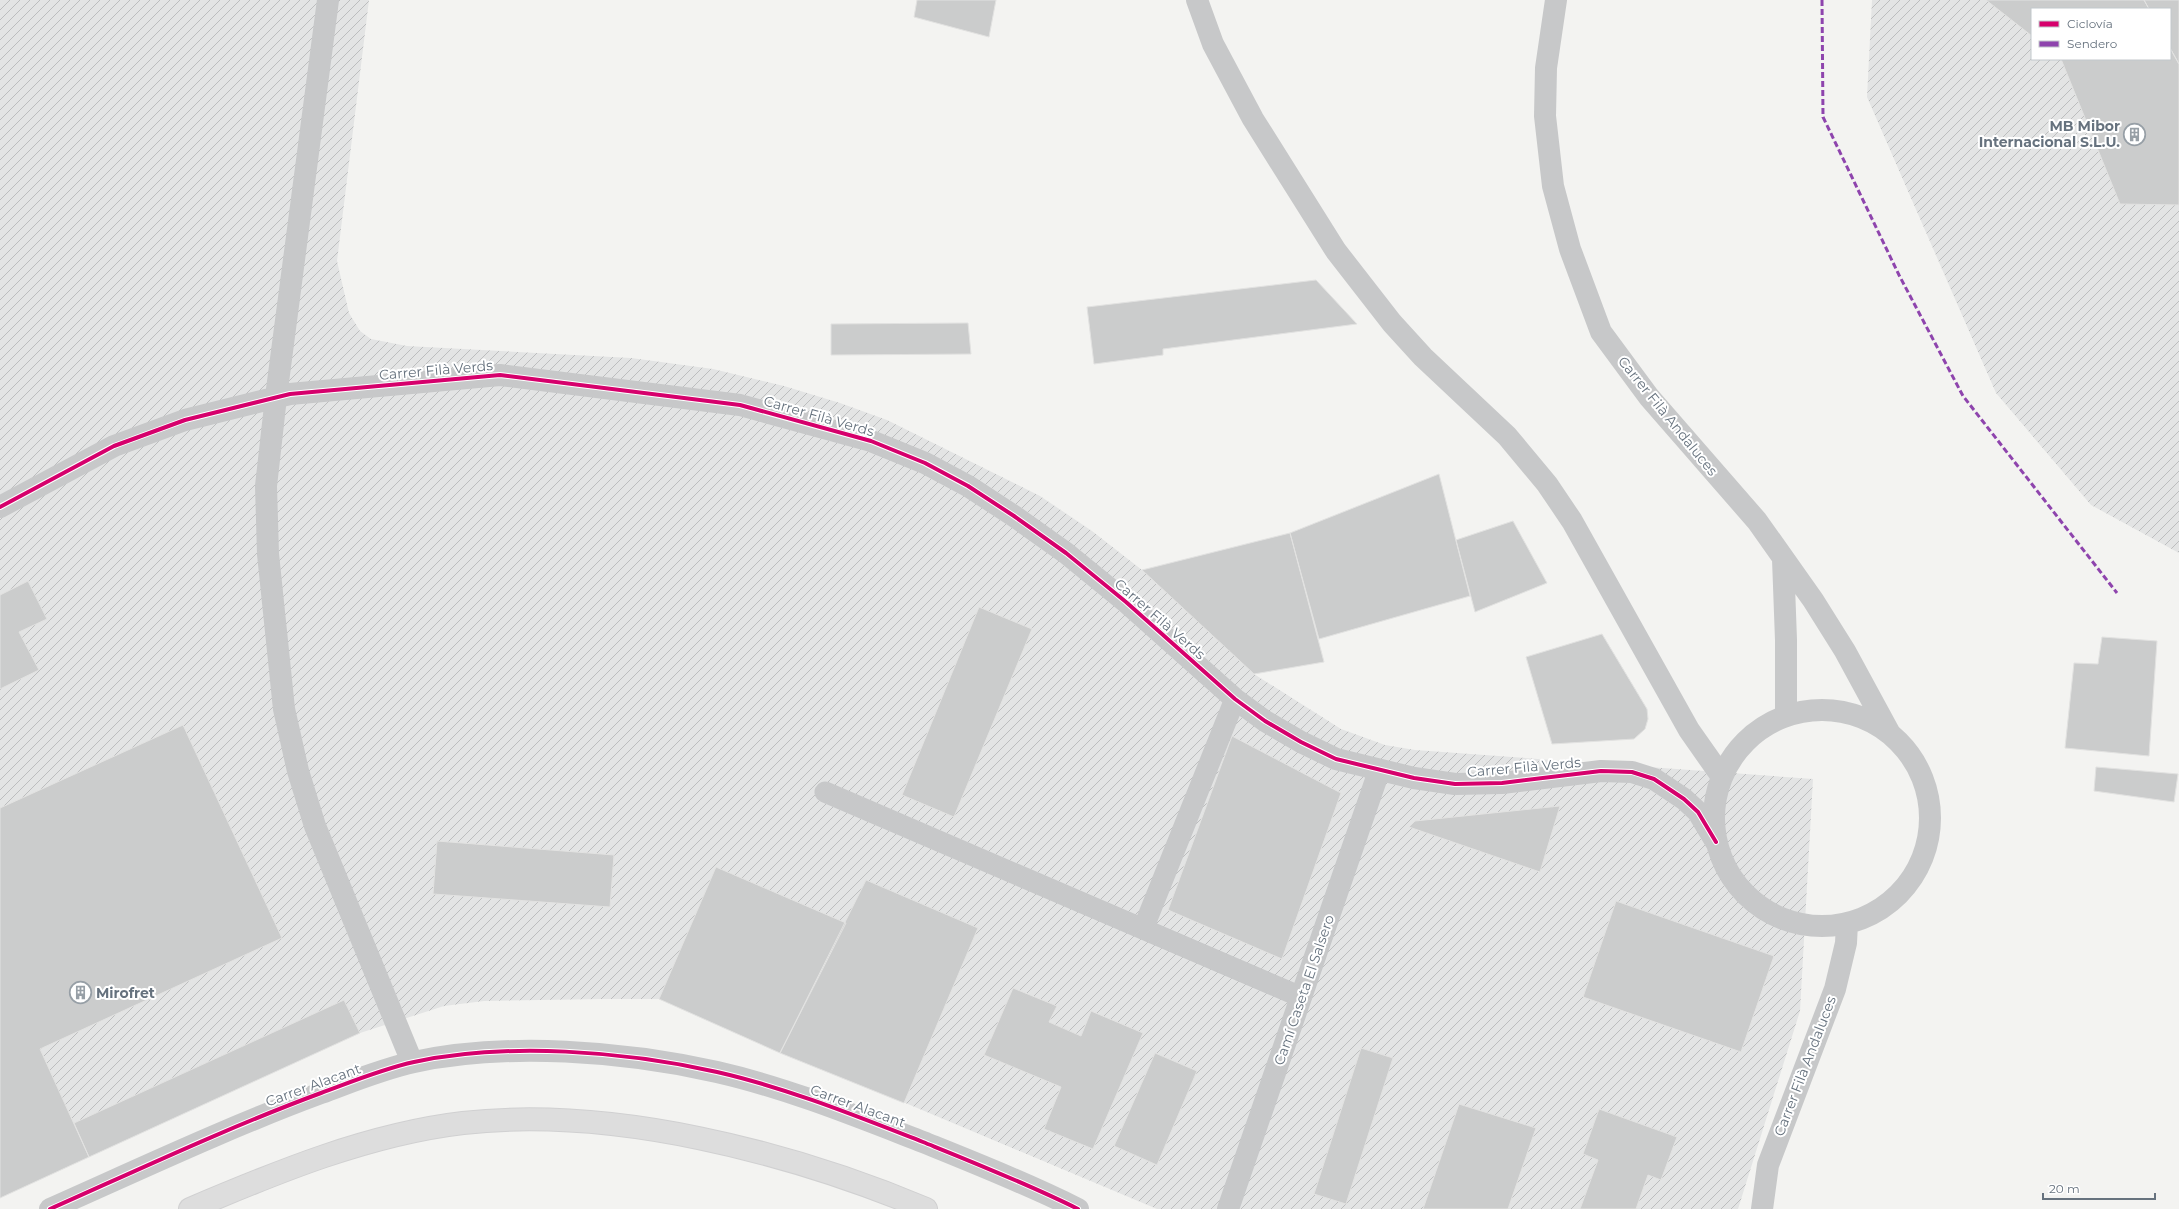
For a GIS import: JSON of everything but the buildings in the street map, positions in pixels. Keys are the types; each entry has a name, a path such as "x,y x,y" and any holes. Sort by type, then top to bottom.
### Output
{"main road":[{"path":"190,1209 300,1165 366,1144 462,1123 528,1120 562,1120 627,1126 719,1144 838,1176 926,1209"}],"street":[{"path":"328,0 276,397 266,486 268,554 284,709 298,771 315,826 412,1062"},
{"path":"1197,0 1213,44 1253,119 1336,251 1392,323 1423,357 1508,436 1547,484 1572,521 1689,730 1722,777"},
{"name":"Carrer Filà Andaluces","path":"1556,0 1546,68 1545,116 1553,186 1570,249 1601,332 1649,397 1757,521 1813,600 1845,651 1889,732"},
{"name":"Carrer Filà Verds","path":"0,506 114,446 185,420 276,397 500,376 740,405 871,441 925,463 1014,516 1066,553 1126,602 1235,699 1265,721 1301,742 1336,759 1379,771 1455,784 1502,783 1601,771 1632,772 1654,778 1684,799 1698,812 1716,842"},
{"path":"1783,559 1786,640 1786,716"},
{"path":"1823,709 1858,715 1889,732 1913,757 1927,789 1931,824 1923,857 1905,887 1879,910 1847,923 1818,926 1790,922 1764,910 1743,892 1726,868 1716,842 1714,820 1716,798 1722,777 1737,751 1759,730 1786,716 1823,709"},
{"name":"Camí Caseta El Salsero","path":"1228,1209 1379,771"},
{"name":"Carrer Filà Andaluces","path":"1762,1209 1768,1165 1835,989 1846,943 1847,923"},
{"name":"Carrer Alacant","path":"50,1209 277,1109 412,1062 482,1053 512,1051 565,1052 621,1057 717,1072 836,1109 957,1156 1078,1209"}],"lane":[{"path":"1143,929 1235,699"},
{"path":"825,792 1301,997"}],"shaded area":[{"path":"0,0 369,0 337,261 349,313 360,331 371,339 407,346 631,358 713,369 784,386 840,403 887,420 1040,496 1092,531 1142,570 1254,674 1341,729 1385,745 1415,750 1813,779 1800,1011 1738,1209 1157,1209 659,999 484,1001 444,1006 360,1033 0,1195"},
{"path":"1872,0 2179,0 2179,553 2091,505 1996,393 1867,97"}],"marked path":[{"path":"1822,0 1823,117 1899,275 1963,396 2117,593"}],"cycle path":[{"path":"0,507 114,446 185,420 290,394 500,375 740,405 871,441 925,463 968,486 1066,553 1126,602 1235,699 1265,721 1301,742 1336,759 1414,778 1455,784 1502,783 1601,771 1632,772 1654,779 1684,799 1698,812 1716,842"},
{"path":"50,1209 252,1120 378,1072 414,1062 450,1056 488,1052 526,1051 605,1054 644,1059 717,1072 769,1086 821,1103 923,1142 1021,1182 1078,1209"}],"place":[{"name":"MB Mibor Internacional S.L.U.","path":"2135,134"},
{"name":"Mirofret","path":"80,993"}]}
